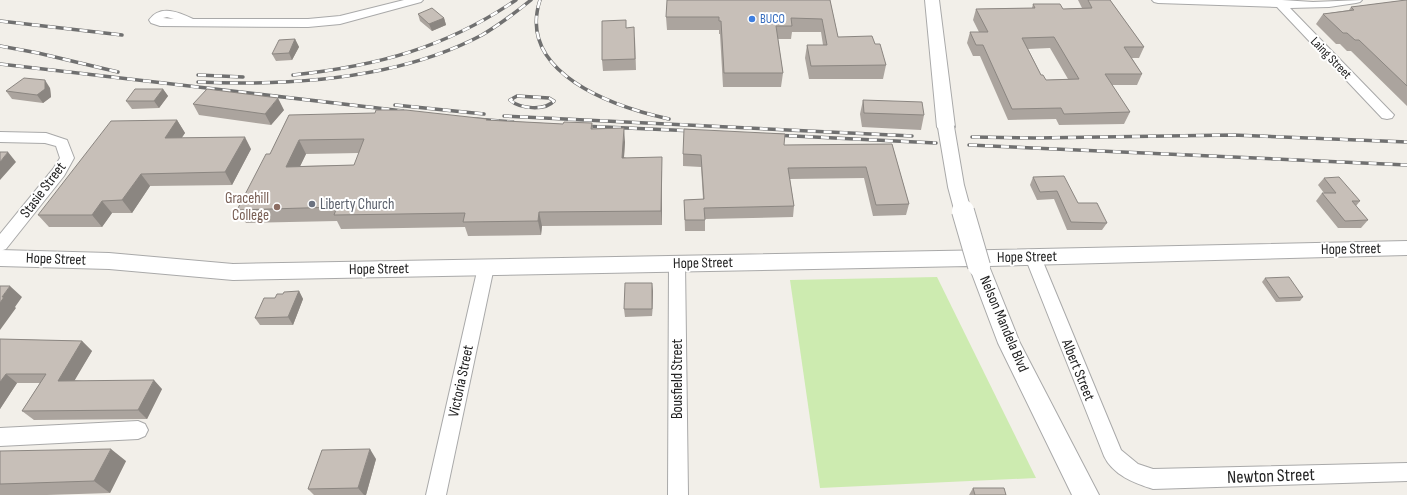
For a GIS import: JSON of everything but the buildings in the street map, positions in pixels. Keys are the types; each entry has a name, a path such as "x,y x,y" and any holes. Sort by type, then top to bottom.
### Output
{"street":[{"path":"190,22 323,22 362,15 417,0"},
{"name":"Nelson Mandela Blvd","path":"920,0 934,27"},
{"name":"Nelson Mandela Blvd","path":"932,0 946,127 956,186 979,266 1009,343 1041,409 1086,495"},
{"path":"1158,0 1329,4 1356,0"},
{"name":"Laing Street","path":"1278,2 1387,115"},
{"name":"Stasie Street","path":"0,137 46,138 62,143 66,158 59,172 0,245"},
{"name":"Hope Street","path":"0,258 109,261 233,272 1033,257 1407,248"},
{"name":"Albert Street","path":"1033,257 1114,456 1121,464 1135,474"},
{"name":"Bousfield Street","path":"677,263 678,495"},
{"name":"Victoria Street","path":"436,495 486,267"},
{"path":"0,437 138,430"},
{"name":"Newton Street","path":"1135,474 1153,479 1407,472"}],"green space":[{"path":"937,277 1036,478 820,488 790,280"}],"railway":[{"path":"293,75 353,66 382,60 409,52 463,31 516,0"},
{"path":"198,82 270,83 343,76 380,70 416,61 450,50 482,35 495,27 531,0"},
{"path":"540,0 536,26 542,48 556,67 575,83 598,96 623,106 669,119"},
{"path":"0,21 122,35"},
{"path":"0,46 38,53 118,72"},
{"path":"0,64 403,111"},
{"path":"198,75 243,77"},
{"path":"517,96 549,98 554,101 545,106 532,108 514,103 510,100 517,96"},
{"path":"395,105 484,114"},
{"path":"504,116 912,136"},
{"path":"475,119 513,122"},
{"path":"581,126 695,131"},
{"path":"773,135 936,143"},
{"path":"972,137 1035,138 1232,135 1407,142"},
{"path":"969,145 1407,165"}],"place":[{"name":"BUCO","path":"752,19"},
{"name":"Liberty Church","path":"312,204"},
{"name":"Gracehill College","path":"277,207"}]}
